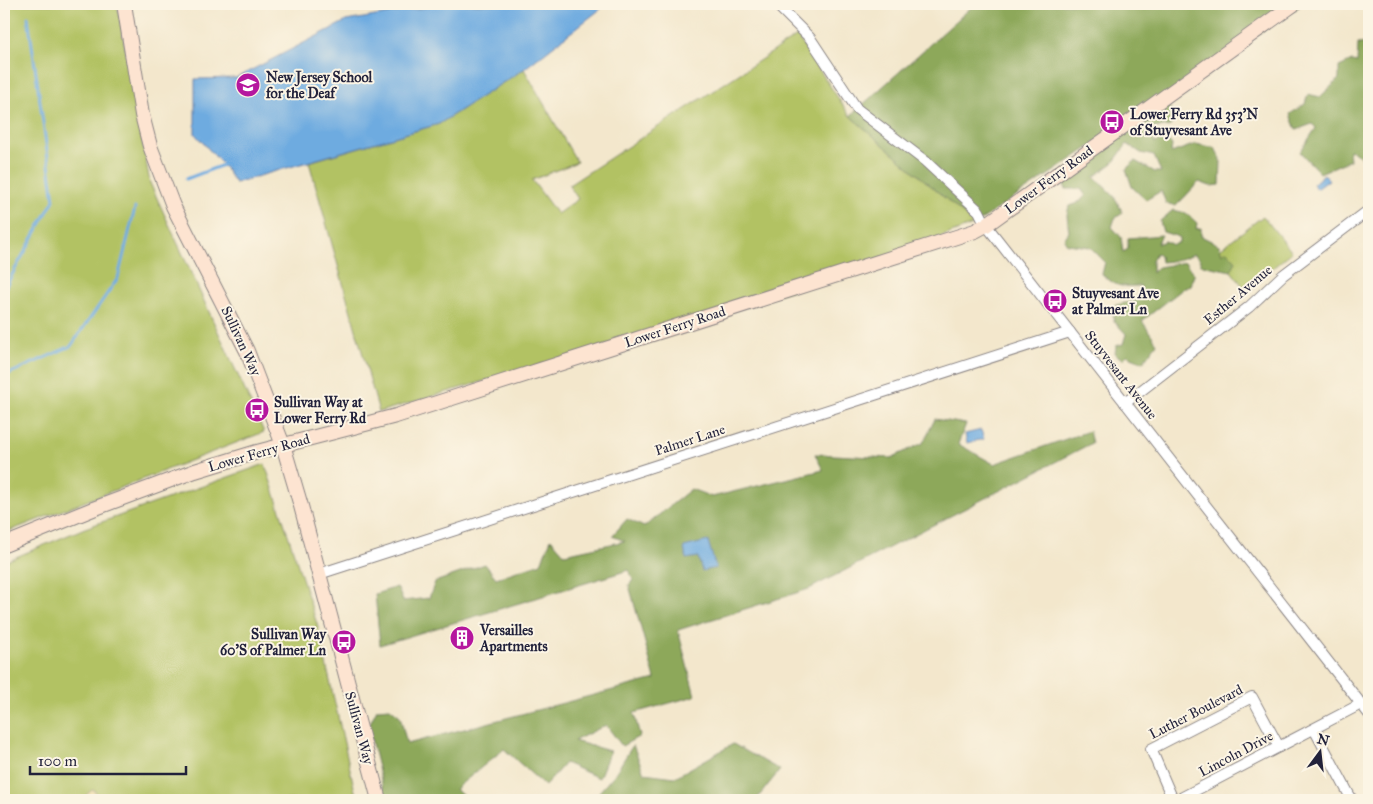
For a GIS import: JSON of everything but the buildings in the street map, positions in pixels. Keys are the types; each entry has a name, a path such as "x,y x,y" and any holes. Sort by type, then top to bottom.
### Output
{"main road":[{"name":"Sullivan Way","path":"124,4 142,114 150,146 173,206 247,351 283,445 379,800"},
{"name":"Lower Ferry Road","path":"4,545 195,471 283,445 396,416 946,240 986,225 1294,4"}],"street":[{"name":"Stuyvesant Avenue","path":"776,4 810,38 857,109 925,161 978,211 986,225 1369,714"},
{"name":"Esther Avenue","path":"1125,403 1249,306 1283,275 1369,210"},
{"name":"Palmer Lane","path":"319,574 1070,332"},
{"name":"Luther Boulevard","path":"1173,800 1151,749 1252,696 1279,747"},
{"name":"Lincoln Drive","path":"1177,800 1361,704"},
{"path":"1314,729 1352,800"}],"green space":[{"path":"18,4 117,4 150,183 264,432 4,533 4,6"},
{"path":"975,4 1303,4 975,224 850,116"},
{"path":"797,36 850,116 975,224 831,279 379,412 309,162 439,124 524,69 577,162 532,180 557,214 578,199 569,185"},
{"path":"1369,43 1369,165 1354,151 1349,150 1350,160 1320,173 1300,152 1316,128 1312,124 1296,130 1290,114 1305,104 1308,94 1320,97 1339,79 1339,67 1352,61 1357,62 1358,44"},
{"path":"1169,107 1177,119 1170,126 1154,128 1152,137 1155,143 1166,138 1172,145 1171,153 1196,144 1215,148 1221,160 1220,185 1210,186 1199,182 1176,206 1166,203 1161,191 1146,200 1132,187 1126,169 1135,161 1155,172 1161,172 1154,156 1141,153 1127,144 1113,163 1094,177 1114,196 1123,213 1115,218 1112,227 1121,237 1123,252 1128,249 1128,238 1162,235 1157,244 1165,241 1173,245 1179,242 1179,237 1163,232 1160,221 1173,210 1186,213 1197,223 1196,229 1201,228 1201,236 1219,245 1222,254 1227,251 1236,261 1231,271 1201,265 1200,259 1194,254 1175,261 1161,262 1160,256 1156,253 1152,260 1152,273 1159,267 1185,262 1194,274 1191,286 1184,288 1142,321 1157,343 1143,362 1127,355 1123,359 1115,354 1116,346 1123,344 1126,334 1114,321 1112,306 1137,300 1141,286 1124,286 1112,282 1102,274 1105,262 1090,247 1067,244 1064,239 1069,232 1067,215 1069,206 1076,204 1086,196 1081,189 1066,189 1058,174"},
{"path":"1263,216 1292,252 1246,290 1216,252"},
{"path":"935,419 966,424 958,444 994,464 1089,431 1092,443 809,589 678,630 695,696 634,713 640,736 622,746 606,725 574,741 610,751 599,778 565,763 545,786 504,749 455,789 468,800 386,800 368,727 377,709 390,708 400,716 407,744 655,679 629,585 633,580 629,570 380,645 375,594 397,587 403,601 429,598 435,582 485,564 496,578 541,563 551,539 564,554 625,541 612,536 627,519 644,527 691,489 712,497 823,470 815,454 891,458 923,443"},
{"path":"265,464 317,624 357,800 4,800 4,562 85,528"},
{"path":"733,744 780,770 756,800 592,800 614,775 633,745 644,773 675,777"}],"sand":[{"path":"92,790 95,791 100,800 87,800 86,795"}],"water":[{"path":"445,4 607,4 524,69 439,124 235,183 223,165 195,134 195,79 236,78 346,21"},
{"path":"1324,174 1329,180 1317,189 1313,184"},
{"path":"981,430 984,439 967,443 965,434"},
{"path":"708,541 716,568 702,571 698,557 686,559 684,547"}],"waterway":[{"path":"4,289 54,200 28,17"},
{"path":"186,179 223,165"},
{"path":"4,376 71,346 118,278 135,208"}],"place":[{"name":"New Jersey School for the Deaf","path":"248,85"},
{"name":"Lower Ferry Rd 353'N of Stuyvesant Ave","path":"1112,122"},
{"name":"Stuyvesant Ave at Palmer Ln","path":"1055,301"},
{"name":"Sullivan Way at Lower Ferry Rd","path":"257,410"},
{"name":"Versailles Apartments","path":"462,638"},
{"name":"Sullivan Way 60'S of Palmer Ln","path":"344,642"}]}
